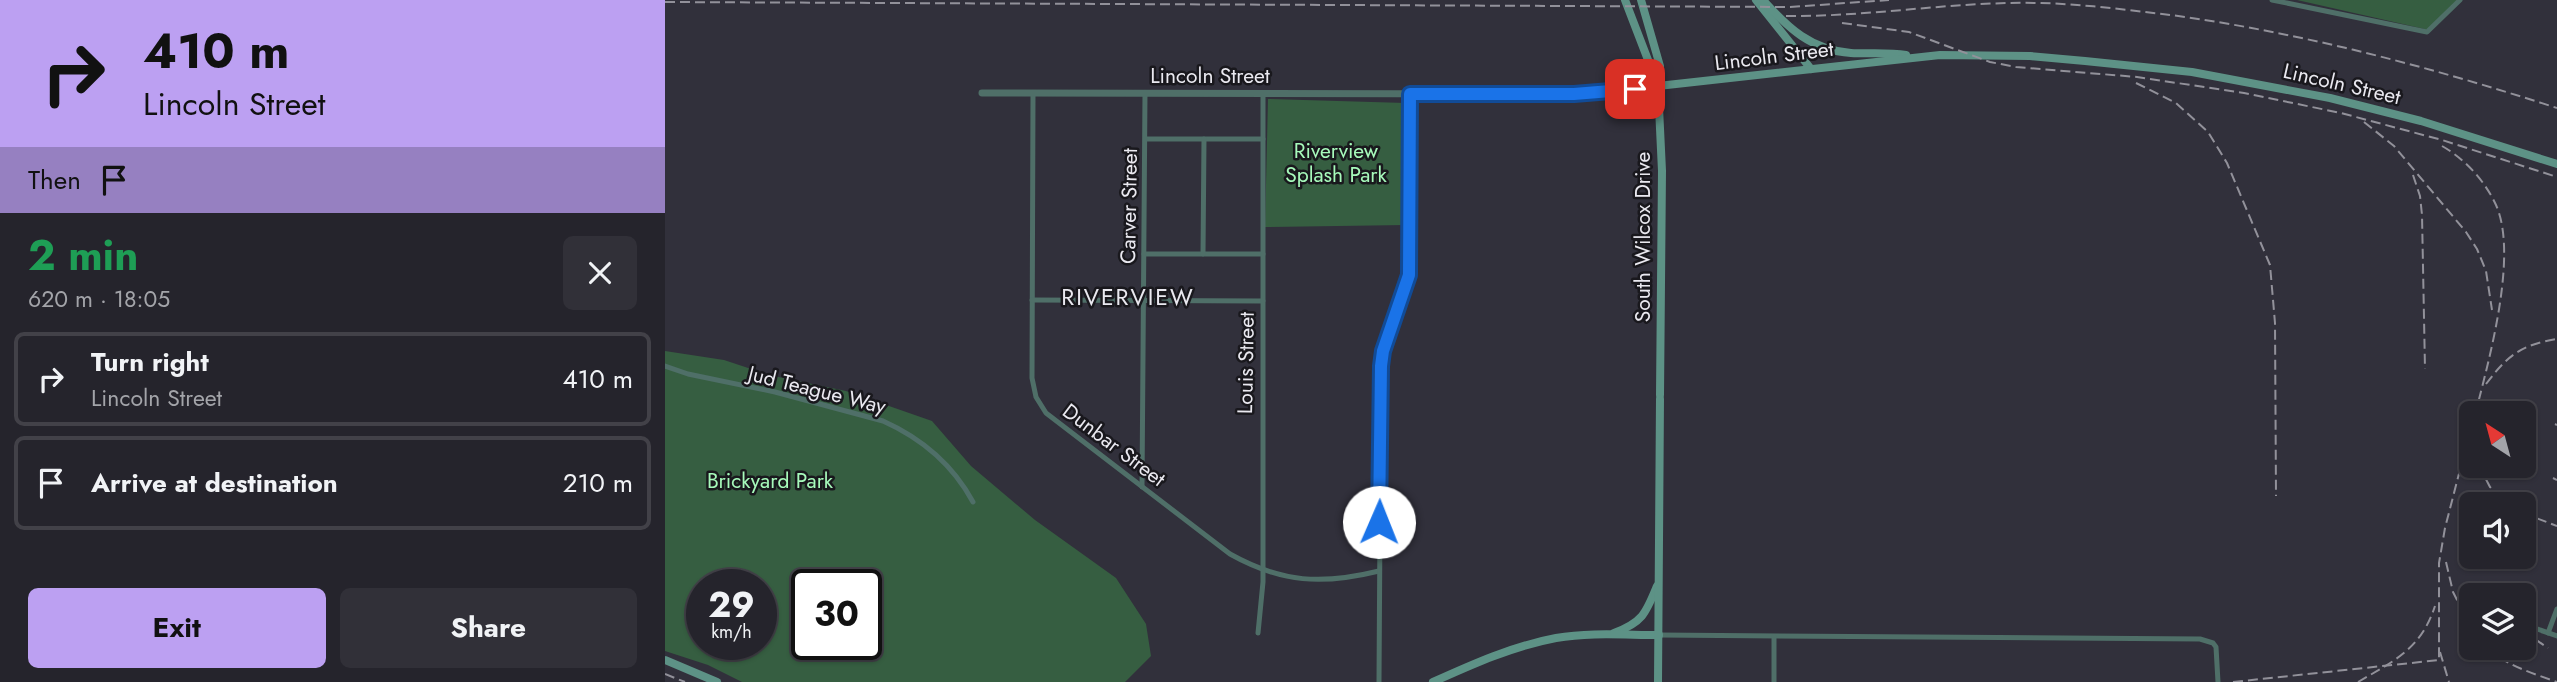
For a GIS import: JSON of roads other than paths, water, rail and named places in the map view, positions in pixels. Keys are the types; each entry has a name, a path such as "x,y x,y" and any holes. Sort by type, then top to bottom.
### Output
{"main road":[{"name":"South Wilcox Drive","path":"1625,0 1658,86 1662,171 1658,682"},
{"path":"1641,0 1660,66 1658,86"},
{"path":"1756,0 1811,69"},
{"path":"1763,0 1783,22 1809,43 1849,53 1892,53 1915,57"},
{"name":"Lincoln Street","path":"1658,86 1915,57 1966,54 2029,56 2151,67 2246,81 2382,111 2557,164"},
{"path":"1610,635 1639,621 1660,580"},
{"path":"1433,682 1474,663 1529,644 1569,637 1660,635"},
{"path":"665,660 717,682"}],"street":[{"path":"2272,0 2427,32 2460,0"},
{"name":"Lincoln Street","path":"982,93 1574,94 1658,86"},
{"name":"Dunbar Street","path":"1033,93 1033,388 1041,406 1053,421 1230,554 1261,570 1287,577 1319,580 1351,578 1379,570"},
{"name":"Carver Street","path":"1142,487 1145,93"},
{"name":"Louis Street","path":"1258,633 1262,582 1263,93"},
{"path":"1379,682 1381,366 1383,351 1409,275 1410,94"},
{"path":"1146,139 1263,139"},
{"path":"1203,254 1204,139"},
{"path":"1145,254 1263,254"},
{"path":"1032,300 1263,301"},
{"name":"Jud Teague Way","path":"665,366 688,374 775,392 890,424 935,452 973,502"},
{"path":"2547,633 2557,609"},
{"path":"2536,629 2557,636"},
{"path":"1660,635 2200,639 2213,643 2216,647 2218,682"},
{"path":"1774,637 1774,682"}],"railway":[{"path":"665,2 1790,7 1889,0"},
{"path":"1786,16 2007,3 2072,5 2171,15 2269,31 2366,53 2557,108"},
{"path":"1842,23 1909,32 1990,62 2016,67 2137,77 2244,93 2341,113 2442,140 2557,177"},
{"path":"2136,83 2176,103 2208,132 2227,163 2270,265 2275,323 2276,496"},
{"path":"2364,122 2394,146 2466,232 2486,271 2492,310"},
{"path":"2442,146 2459,157 2480,179 2496,205 2502,226 2504,250 2500,305 2479,401"},
{"path":"2413,175 2420,196 2422,215 2425,369"},
{"path":"2486,384 2516,353 2534,344 2557,339"},
{"path":"2233,682 2439,660 2439,563 2459,474"},
{"path":"2485,478 2495,492"},
{"path":"2553,478 2557,480"},
{"path":"2536,518 2557,526"},
{"path":"2446,562 2453,592 2459,604"},
{"path":"2358,682 2405,652 2422,633 2435,606"},
{"path":"2536,640 2548,648"},
{"path":"2440,652 2449,682"},
{"path":"2505,660 2557,682"},
{"path":"665,674 685,682"}],"district":[{"name":"RIVERVIEW","path":"1128,297"}],"park label":[{"name":"Riverview Splash Park","path":"1336,163"},
{"name":"Brickyard Park","path":"770,481"}]}
